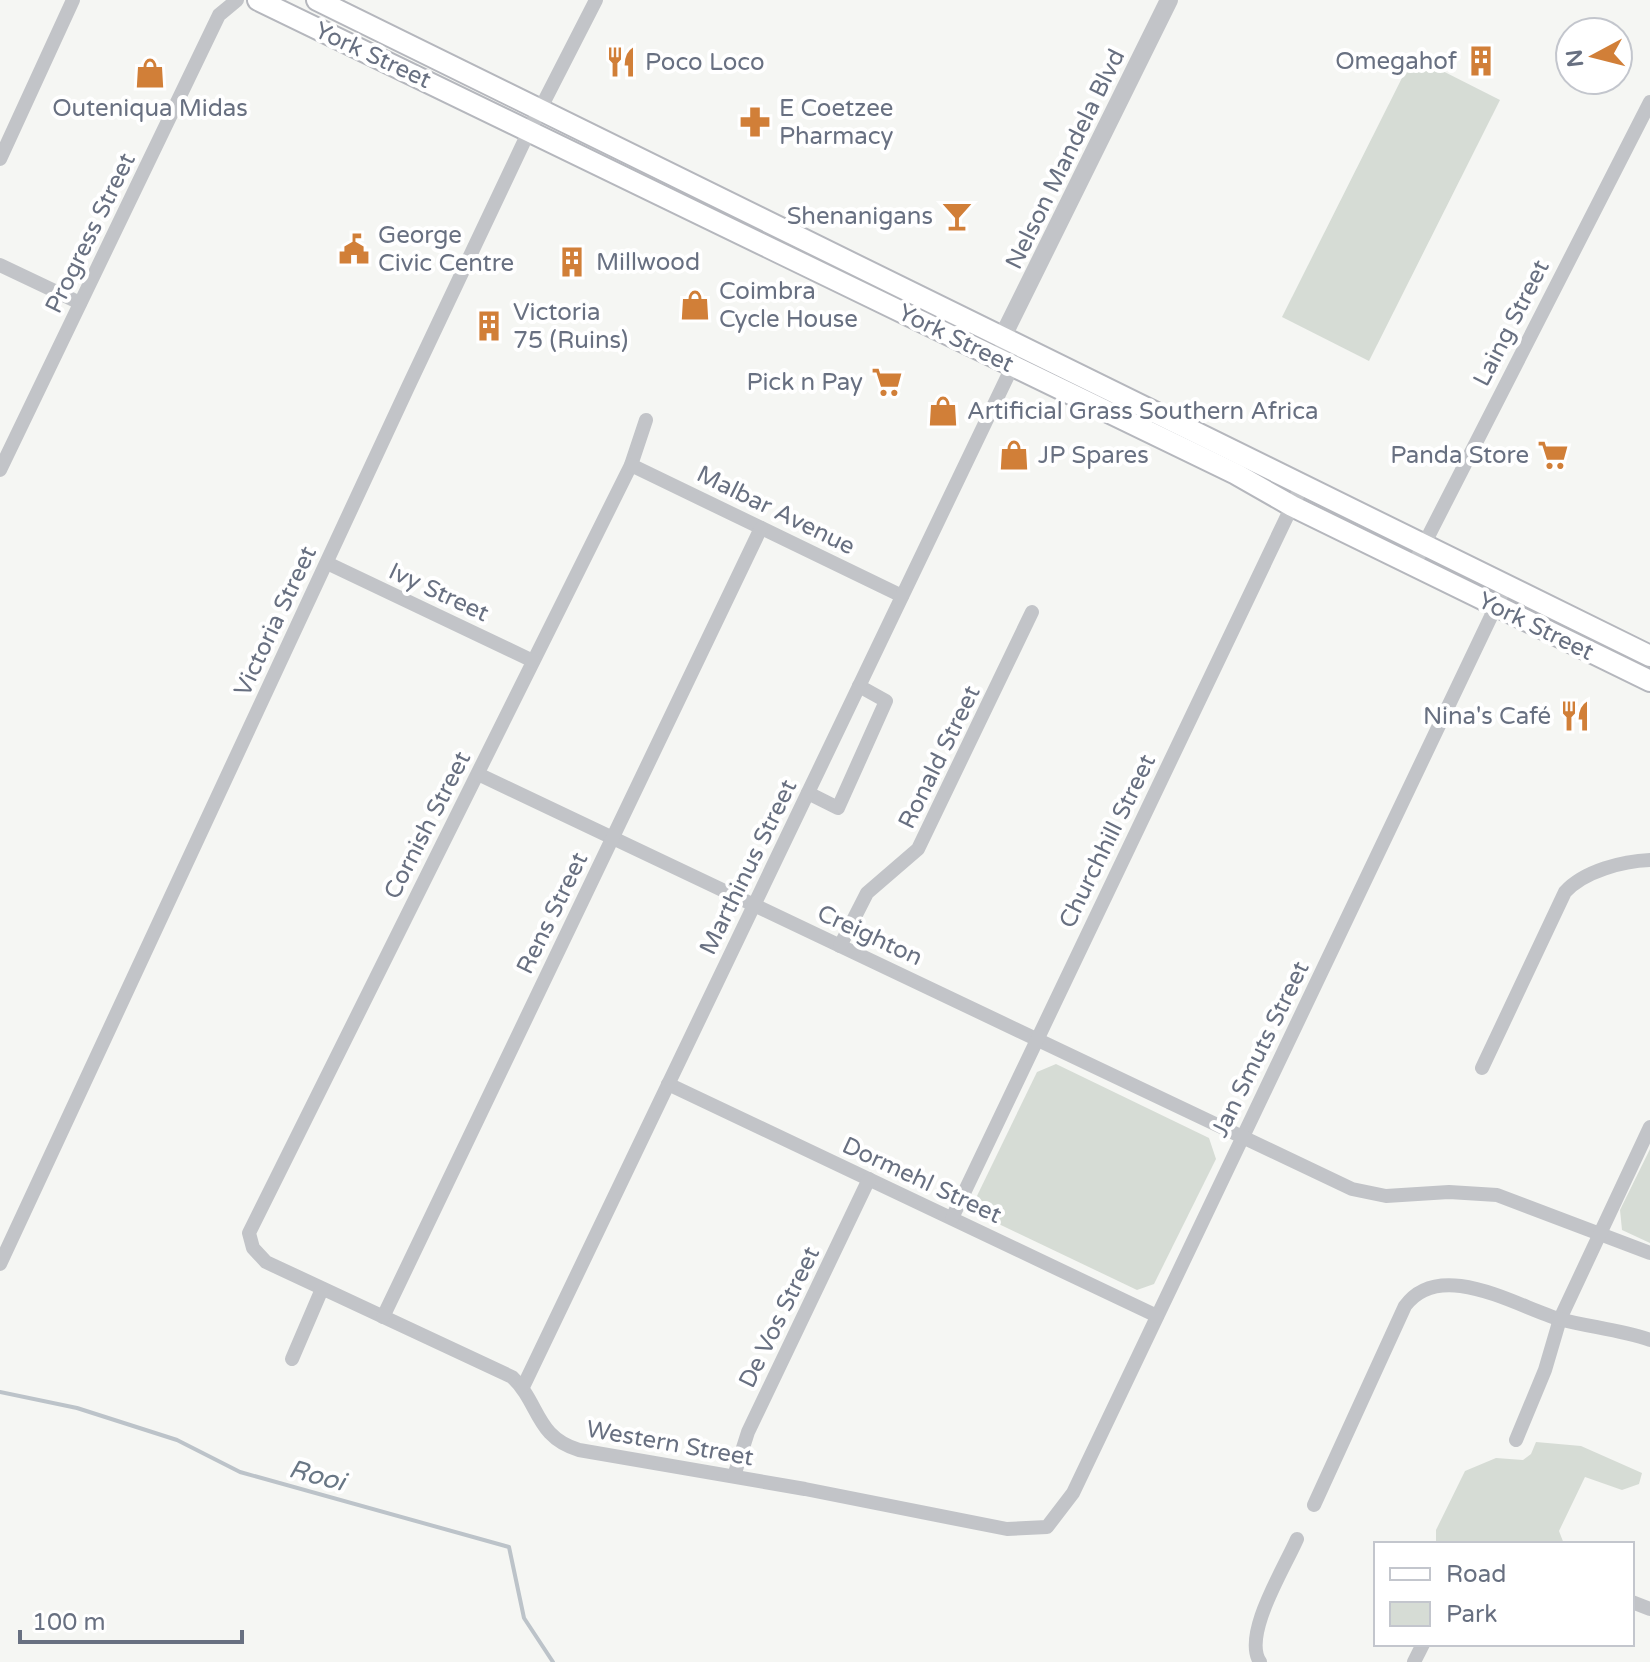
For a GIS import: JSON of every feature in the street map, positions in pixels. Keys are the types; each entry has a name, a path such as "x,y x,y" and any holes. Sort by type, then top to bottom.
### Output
{"main road":[{"name":"York Street","path":"258,0 535,120 1002,338 1303,483 1650,656"},
{"name":"York Street","path":"317,0 535,120 1013,365 1650,681"}],"street":[{"path":"0,159 73,0"},
{"name":"Progress Street","path":"0,470 219,7 237,0"},
{"name":"Victoria Street","path":"0,1264 535,120 596,0"},
{"name":"Nelson Mandela Blvd","path":"1002,338 1169,0"},
{"name":"Laing Street","path":"1413,566 1650,102"},
{"path":"0,265 80,303"},
{"path":"1002,338 1013,365"},
{"name":"Marthinus Street","path":"523,1387 1013,365"},
{"name":"Cornish Street","path":"253,1248 249,1233 253,1219 631,465 646,420"},
{"name":"Malbar Avenue","path":"631,465 902,596"},
{"name":"Churchhill Street","path":"952,1218 1303,483"},
{"name":"Rens Street","path":"383,1317 761,528"},
{"name":"Ivy Street","path":"327,563 533,661"},
{"name":"Jan Smuts Street","path":"1047,1527 1073,1493 1506,585"},
{"name":"Ronald Street","path":"840,946 867,893 918,849 1032,612"},
{"path":"808,793 838,808 886,701 859,686"},
{"name":"Creighton","path":"478,774 1367,1194 1497,1195 1650,1253"},
{"path":"1482,1068 1565,892 1582,878 1610,868 1650,860"},
{"name":"Dormehl Street","path":"668,1084 1157,1316"},
{"path":"1516,1440 1545,1370 1560,1319 1650,1127"},
{"name":"De Vos Street","path":"734,1476 748,1432 869,1179"},
{"name":"Western Street","path":"253,1248 266,1262 499,1369 523,1387 539,1420 562,1445 1007,1529 1047,1527"},
{"path":"1314,1505 1413,1296 1425,1288 1452,1286 1493,1295 1560,1319 1650,1340"},
{"path":"292,1359 322,1289"},
{"path":"1260,1662 1254,1644 1257,1628 1297,1539"}],"green space":[{"path":"1413,56 1500,100 1369,361 1282,317"},
{"path":"1056,1064 1209,1138 1216,1159 1154,1284 1137,1290 980,1215 975,1200 1037,1072"},
{"path":"1650,1149 1650,1243 1622,1230 1620,1210"},
{"path":"1536,1442 1581,1446 1642,1473 1639,1484 1622,1490 1585,1477 1559,1531 1563,1542 1436,1542 1436,1530 1465,1471 1496,1458 1523,1460 1531,1454"}],"waterway":[{"name":"Rooi","path":"0,1392 77,1408 177,1440 240,1472 509,1547 524,1618 553,1662"}],"place":[{"name":"Omegahof","path":"1481,61"},
{"name":"Poco Loco","path":"621,62"},
{"name":"Outeniqua Midas","path":"150,73"},
{"name":"E Coetzee Pharmacy","path":"755,122"},
{"name":"Shenanigans","path":"957,216"},
{"name":"George Civic Centre","path":"354,249"},
{"name":"Millwood","path":"572,262"},
{"name":"Coimbra Cycle House","path":"695,305"},
{"name":"Victoria 75 (Ruins)","path":"489,326"},
{"name":"Pick n Pay","path":"887,382"},
{"name":"Artificial Grass Southern Africa","path":"943,411"},
{"name":"JP Spares","path":"1014,455"},
{"name":"Panda Store","path":"1553,455"},
{"name":"Nina's Café","path":"1575,716"}]}
